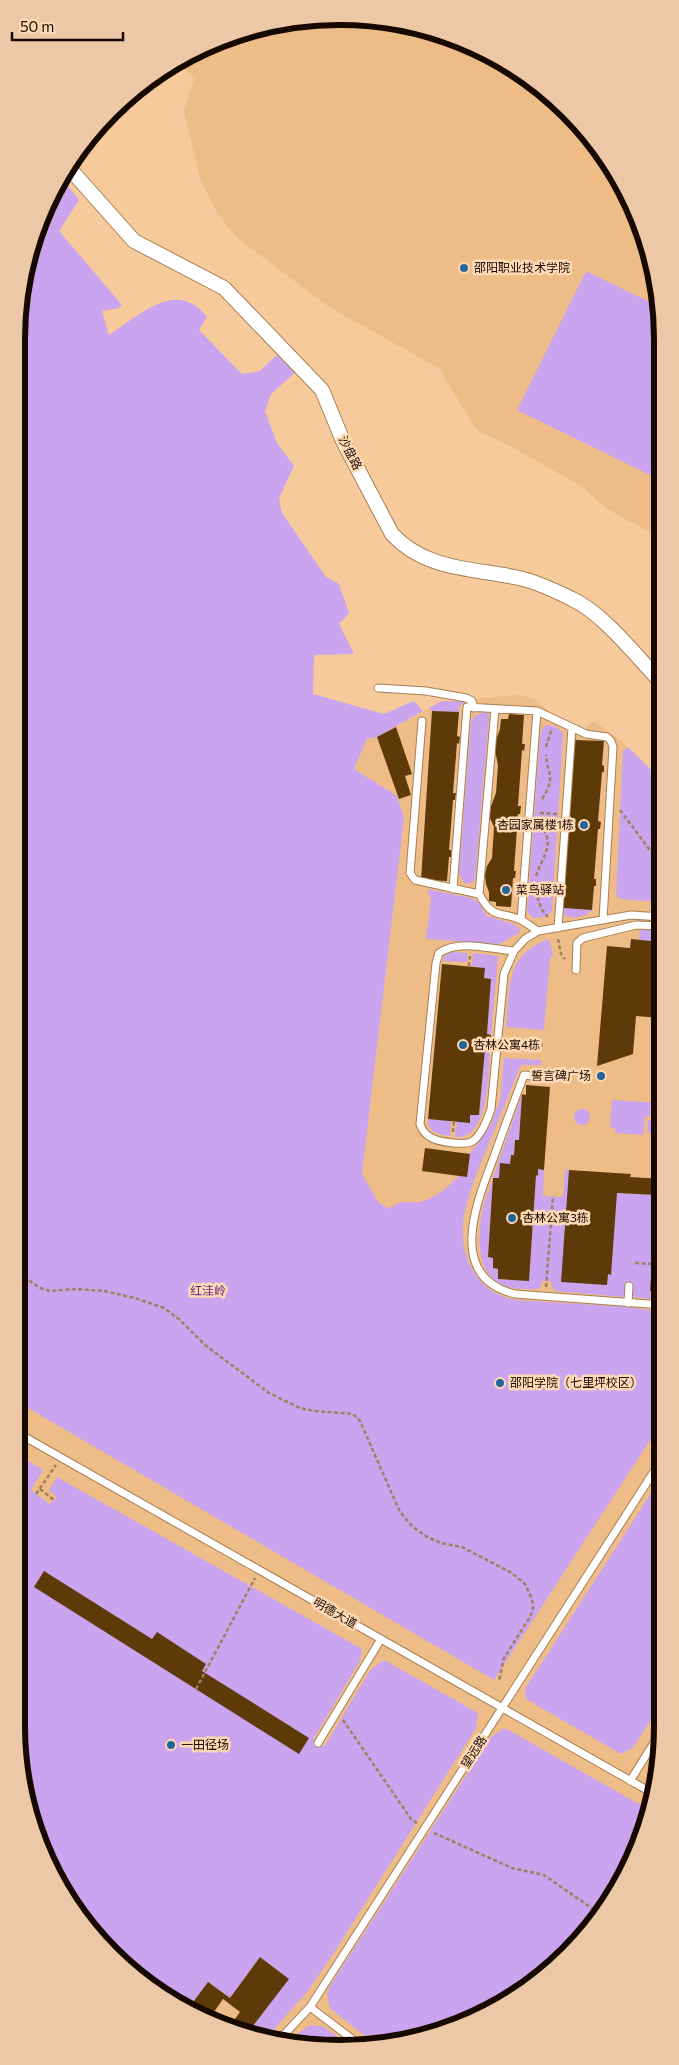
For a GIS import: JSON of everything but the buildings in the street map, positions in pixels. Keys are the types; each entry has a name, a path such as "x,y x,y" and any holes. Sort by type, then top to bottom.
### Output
{"street":[{"name":"沙盘路","path":"73,173 134,241 224,288 322,390 343,441 392,534 401,543 412,552 432,562 521,578 575,600 591,610 654,675"}],"lane":[{"path":"378,688 426,691 466,698 472,702 474,708"},
{"path":"453,889 467,707 537,711 586,734 607,737 611,741 614,755 604,920"},
{"path":"494,709 479,894 486,907 493,913 520,920 538,931"},
{"path":"520,920 537,711"},
{"path":"422,721 410,873 415,880 479,894"},
{"path":"558,928 572,728"},
{"path":"514,951 457,946 446,948 438,953 420,1124 428,1136 436,1140 472,1142 486,1123 491,1110 504,974 514,951 538,931 631,915 654,917"},
{"path":"576,970 577,943 583,938 636,924 654,925"},
{"path":"540,1077 524,1075 476,1203 471,1235 472,1251 477,1264 489,1282 503,1291 654,1305"},
{"path":"628,1303 629,1286"},
{"name":"明德大道","path":"25,1437 647,1790"},
{"name":"望远路","path":"284,2035 310,2007 654,1471"},
{"path":"318,1743 381,1639"},
{"path":"630,1781 653,1744"},
{"path":"310,2007 353,2039"}],"path":[{"path":"529,813 540,801 550,784 551,775 546,753 555,720"},
{"path":"611,797 654,855"},
{"path":"529,813 566,814"},
{"path":"529,813 544,830 548,840 547,848 536,876 536,893 542,910 558,928"},
{"path":"557,936 561,954"},
{"path":"505,1043 543,1045"},
{"path":"546,1296 553,1196"},
{"path":"635,1263 652,1264"},
{"path":"25,1276 40,1288 50,1291 76,1289 104,1290 164,1308 180,1320 205,1345 269,1393 300,1408 353,1414 360,1420 400,1512 413,1527 427,1537 441,1543 462,1547 512,1573 525,1584 532,1599 533,1609 504,1658 499,1681"},
{"path":"36,1494 49,1475"},
{"path":"40,1489 54,1500"},
{"path":"196,1689 259,1570"},
{"path":"338,1712 411,1819 424,1828 512,1868 544,1874 594,1910"}],"shaded area":[{"name":"邵阳职业技术学院","path":"340,25 381,28 421,36 479,57 531,90 562,117 589,148 622,200 637,238 648,278 654,340 654,535 609,510 579,485 516,449 477,430 444,377 442,370 329,307 236,237 216,211 200,178 184,111 194,79 182,67 219,49 258,36 278,31 319,26"},
{"name":"邵阳学院（七里坪校区）","path":"519,695 535,699 552,714 584,729 594,721 620,740 651,770 654,771 654,1726 651,1767 648,1787 637,1827 622,1865 612,1883 576,1933 531,1975 479,2008 421,2029 401,2034 360,2039 340,2040 298,2037 258,2029 200,2008 165,1987 132,1962 103,1933 78,1900 57,1865 42,1827 31,1787 25,1726 25,1235 334,1411 404,818 397,796 354,769 367,739 377,737 442,701 466,702 479,698"}],"green space":[{"name":"红洼岭","path":"66,184 79,200 59,231 122,305 119,308 102,311 109,335 157,304 170,300 183,300 195,306 207,317 199,330 242,374 260,371 280,352 297,371 271,394 265,411 277,443 294,466 279,498 282,513 326,577 339,584 349,613 339,624 354,654 314,655 313,694 384,714 414,701 423,711 377,737 367,739 354,769 397,796 404,818 362,1174 378,1202 389,1209 399,1203 418,1202 433,1197 459,1176 467,1177 470,1154 490,1126 500,1100 504,1058 541,1060 541,1065 521,1065 471,1191 463,1223 463,1239 466,1255 473,1271 486,1287 516,1300 629,1307 654,1311 654,1434 494,1680 25,1406 25,340 28,298 36,258 49,219"},
{"path":"586,271 651,303 654,340 654,477 517,410"},
{"path":"442,701 466,702 459,706 459,712 432,711 429,708"},
{"path":"488,712 475,879 472,883 465,884 459,874 471,723 477,715"},
{"path":"546,725 557,728 563,736 552,911 546,917 533,918 527,911 540,737 543,727"},
{"path":"628,747 651,770 654,771 654,901 621,899 616,895 623,751"},
{"path":"427,889 471,898 478,902 487,916 514,924 520,929 519,933 499,944 426,939 431,900"},
{"path":"563,908 592,910 583,916 567,917 564,915"},
{"path":"640,929 654,930 654,941 639,940"},
{"path":"549,939 553,956 550,958 544,1030 506,1027 512,974 517,963 535,945"},
{"path":"451,952 468,953 467,962 443,961 444,956"},
{"path":"473,953 498,956 491,1035 487,1034 491,979 484,978 484,968 472,966"},
{"path":"485,1049 490,1049 489,1073 481,1117 475,1128 466,1135 455,1137 457,1121 470,1123 470,1115 479,1115"},
{"path":"522,1094 519,1140 515,1140 514,1155 511,1155 510,1164 500,1164 499,1178 493,1179 488,1257 493,1258 493,1268 498,1269 498,1279 529,1280 536,1175 538,1175 538,1169 544,1170 543,1196 563,1197 565,1170 569,1170 610,1275 617,1193 654,1195 654,1237 650,1294 654,1294 654,1299 633,1297 633,1287 625,1286 624,1297 555,1291 551,1281 542,1281 538,1289 511,1288 503,1285 493,1279 482,1260 479,1237 484,1204"},
{"path":"612,1100 654,1103 654,1108 650,1108 650,1117 645,1116 643,1135 615,1133 615,1128 610,1127"},
{"path":"582,1109 588,1111 590,1117 588,1123 582,1125 576,1123 574,1117 576,1111"},
{"path":"654,1112 654,1134 647,1133 648,1120 653,1120"},
{"path":"428,1119 451,1121 450,1136 434,1132 429,1127"},
{"name":"一田径场","path":"25,1459 43,1470 31,1490 50,1504 57,1497 49,1490 57,1477 362,1649 360,1661 313,1740 324,1747 371,1669 384,1660 478,1713 476,1728 335,1951 308,1991 271,2032 252,2027 288,1979 260,1957 230,1998 208,1982 192,2004 148,1975 117,1948 90,1917 67,1883 57,1865 42,1827 31,1787 25,1726"},
{"path":"654,1488 654,1715 636,1743 632,1748 621,1754 526,1699 525,1689"},
{"path":"505,1728 643,1807 630,1846 612,1883 589,1917 562,1948 531,1975 497,1998 460,2016 401,2034 368,2038 330,2008 327,1994 330,1986 491,1737"},
{"path":"311,2025 324,2027 342,2040 296,2037"}],"place":[{"name":"邵阳职业技术学院","path":"464,268"},
{"name":"杏园家属楼1栋","path":"584,825"},
{"name":"菜鸟驿站","path":"506,890"},
{"name":"杏林公寓4栋","path":"463,1045"},
{"name":"誓言碑广场","path":"601,1076"},
{"name":"杏林公寓3栋","path":"512,1218"},
{"name":"邵阳学院（七里坪校区）","path":"500,1383"},
{"name":"一田径场","path":"171,1745"}]}
